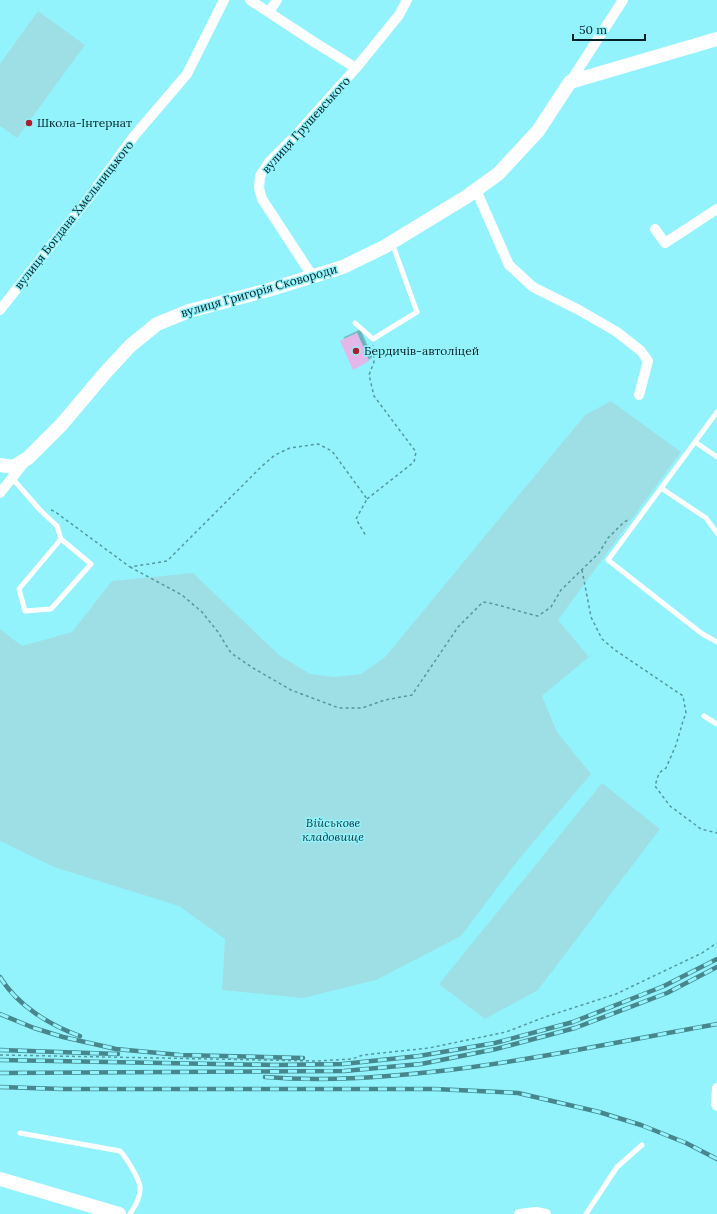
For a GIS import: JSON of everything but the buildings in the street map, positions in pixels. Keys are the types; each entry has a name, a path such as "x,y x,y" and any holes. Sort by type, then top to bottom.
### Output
{"main road":[{"path":"570,82 717,39"},
{"name":"вулиця Григорія Сковороди","path":"28,458 62,424 130,346 156,324 189,311 268,290 342,267 392,242 476,190 498,174 538,131 570,82"},
{"path":"0,465 7,467 16,466 28,458"},
{"path":"0,1179 119,1214"}],"street":[{"name":"вулиця Богдана Хмельницького","path":"0,310 88,199 134,136 187,74 224,0"},
{"path":"250,0 356,68"},
{"path":"269,12 277,0"},
{"name":"вулиця Грушевського","path":"313,277 262,198 259,188 260,176 269,162 294,137 356,68 399,14 407,0"},
{"name":"вулиця Григорія Сковороди","path":"570,82 622,0"},
{"path":"476,190 509,265 533,287 579,310 617,332 641,351 648,361 639,395"},
{"path":"655,229 665,243 717,209"},
{"name":"вулиця Григорія Сковороди","path":"0,493 28,458"},
{"path":"716,1105 717,1088"},
{"path":"519,1214 536,1212 546,1214"}],"lane":[{"path":"355,323 373,339 417,312 392,242"},
{"path":"717,412 608,560 695,628 717,642"},
{"path":"695,442 717,458"},
{"path":"12,478 40,510 57,526 61,539 91,564 51,609 25,611 19,589 61,539"},
{"path":"661,488 706,518 717,533"},
{"path":"704,716 717,724"},
{"path":"20,1133 120,1151 127,1160 141,1186 138,1201 130,1214"},
{"path":"586,1214 617,1167 642,1145"}],"path":[{"path":"366,536 356,519 367,499 414,462 416,452 374,396 369,375 374,362 373,339"},
{"path":"130,567 167,561 262,466 275,456 290,448 318,444 332,450 367,499"},
{"path":"40,510 54,511 130,567 182,595 202,612 218,632 231,653 253,668 291,690 339,708 362,708 385,700 412,695 458,627 483,602 502,605 519,612 538,616 551,607 561,590 599,552 608,538 624,522 630,519"},
{"path":"582,570 591,617 602,639 615,650 683,696 686,713 666,768 659,773 655,786 670,806 701,829 717,833"},
{"path":"0,1055 317,1061 352,1059 364,1055 429,1048 506,1032 545,1017 616,994 702,952 717,943"}],"green space":[{"path":"38,11 85,45 17,138 0,126 0,64"},
{"name":"Військове кладовище","path":"611,401 681,452 558,620 589,657 542,696 557,732 591,774 519,859 461,936 376,980 303,998 222,990 225,939 179,906 54,867 0,841 0,629 22,646 72,632 112,581 193,573 279,655 310,674 334,677 361,674 385,657 585,415"},
{"path":"602,783 660,829 538,990 485,1019 439,984"}],"railway":[{"path":"0,1060 276,1065 343,1064 419,1056 495,1043 573,1022 664,986 717,959"},
{"path":"0,1073 344,1071 421,1064 496,1049 575,1028 667,993 717,967"},
{"path":"0,977 15,996 35,1013 57,1026 80,1036"},
{"path":"0,1014 34,1028 63,1037 116,1049 180,1055 303,1058"},
{"path":"265,1077 334,1079 403,1075 449,1070 550,1055 717,1024"},
{"path":"0,1050 118,1054"},
{"path":"0,1087 62,1089 435,1089 518,1093 599,1112 641,1125 686,1143 717,1159"}],"place":[{"name":"Школа-Інтернат","path":"29,123"},
{"name":"Бердичів-автоліцей","path":"356,351"}]}
